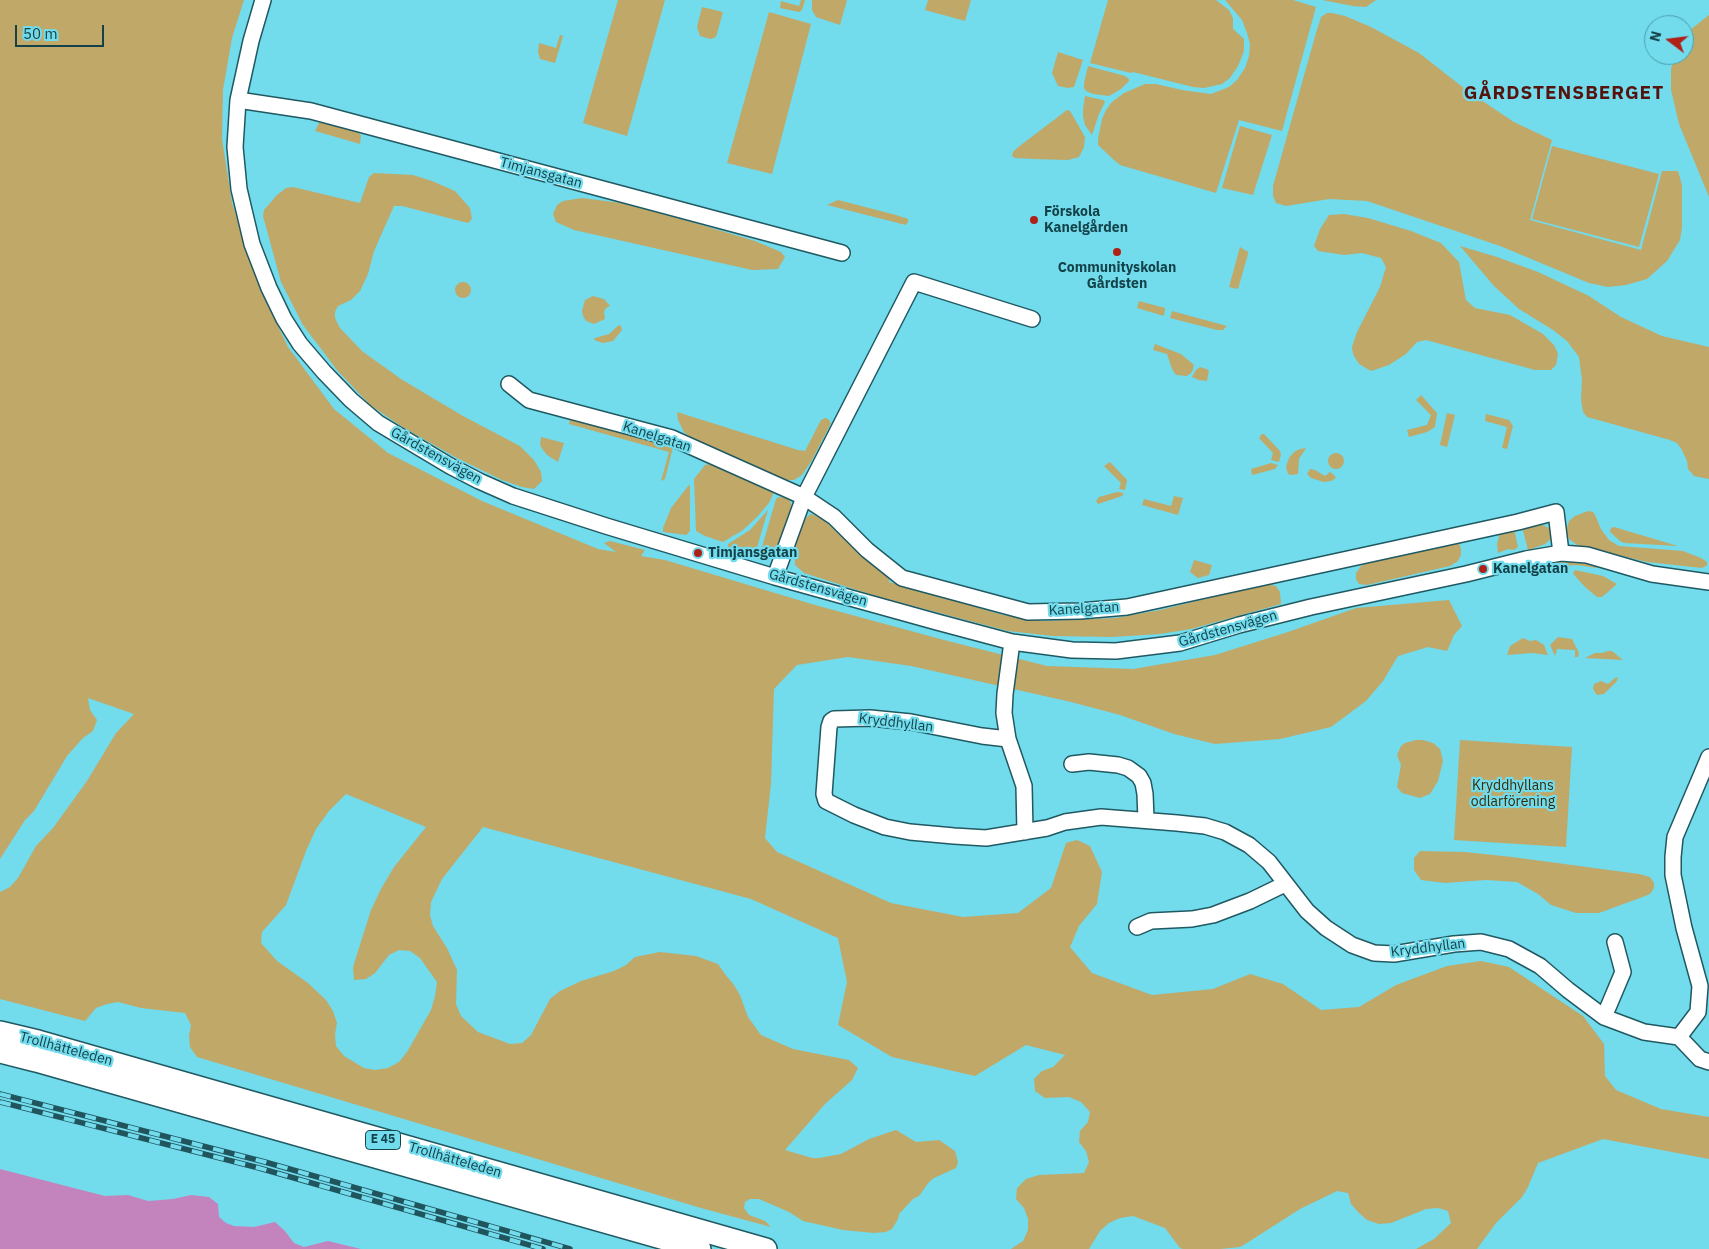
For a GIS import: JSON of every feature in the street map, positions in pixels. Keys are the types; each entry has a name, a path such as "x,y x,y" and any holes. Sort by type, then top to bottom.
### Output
{"highway":[{"name":"Trollhätteleden","path":"0,1032 57,1046 766,1249"},
{"name":"Trollhätteleden","path":"0,1052 700,1249"}],"street":[{"name":"Gårdstensvägen","path":"263,0 251,41 238,100 235,148 239,188 252,244 269,288 284,319 300,344 324,372 350,400 378,423 450,466 513,496 775,577 1012,642 1072,650 1116,651 1180,643 1303,608 1466,574 1526,558 1561,553 1587,555 1652,574 1709,582"},
{"name":"Timjansgatan","path":"238,100 311,111 842,253"},
{"path":"775,577 804,497 914,282 1032,319"},
{"name":"Kanelgatan","path":"509,384 529,400 672,438 804,497 834,517 867,550 902,578 1028,612 1080,611 1127,607 1518,522 1556,512 1561,553"},
{"path":"1012,642 1004,713 1008,739 1024,786 1025,832"},
{"name":"Kryddhyllan","path":"1008,739 903,721 870,718 834,719 829,727 824,794 826,802 885,827 910,832 986,838 1047,828 1065,822 1101,816 1204,826 1226,832 1249,845 1269,862 1307,911 1326,928 1352,945 1374,953 1394,954 1454,944 1481,942 1509,949 1540,966 1604,1017 1644,1032 1679,1037"},
{"path":"1709,757 1675,837 1673,857 1673,875 1684,928 1700,986 1698,1012 1679,1037 1700,1059 1709,1062"},
{"path":"1072,764 1089,762 1118,765 1134,772 1143,783 1146,819"},
{"path":"1137,927 1152,921 1192,919 1213,915 1250,901 1286,884"},
{"path":"1604,1017 1623,972 1615,942"}],"green space":[{"path":"0,0 244,0 232,38 223,90 222,139 232,203 261,291 288,347 334,409 388,453 482,501 598,549 616,552 604,543 610,541 645,550 641,556 665,560 815,605 1047,666 1133,669 1215,655 1356,608 1449,600 1462,626 1454,635 1447,651 1428,647 1398,656 1383,681 1366,701 1331,727 1280,739 1215,744 1174,734 1120,715 1071,702 911,666 848,657 797,665 774,689 771,784 765,838 777,852 891,903 963,917 1018,913 1051,888 1066,843 1077,840 1090,846 1102,872 1097,904 1079,926 1070,947 1092,973 1152,995 1213,989 1250,974 1283,984 1321,1010 1359,1007 1396,985 1447,966 1481,961 1509,967 1583,1016 1604,1044 1605,1076 1616,1090 1661,1109 1709,1117 1709,1159 1603,1139 1538,1163 1522,1197 1496,1223 1477,1249 1416,1249 1434,1239 1451,1223 1448,1211 1438,1208 1426,1209 1391,1223 1379,1224 1367,1220 1359,1213 1351,1204 1348,1193 1337,1191 1300,1209 1240,1247 1183,1249 1180,1248 1165,1228 1133,1216 1120,1218 1109,1223 1100,1231 1089,1249 1011,1249 1023,1241 1028,1230 1028,1219 1024,1208 1016,1199 1017,1188 1026,1179 1039,1175 1084,1173 1089,1162 1086,1151 1079,1142 1080,1131 1088,1122 1090,1112 1081,1102 1069,1097 1045,1098 1035,1091 1034,1079 1042,1071 1053,1067 1065,1055 1026,1045 975,1076 892,1057 838,1025 847,982 838,938 751,899 483,827 442,879 431,902 430,915 433,926 447,948 457,970 456,1004 461,1016 478,1032 510,1044 522,1043 531,1035 550,999 560,991 581,981 614,971 626,965 635,957 660,952 696,956 718,964 734,985 748,1017 761,1035 793,1049 849,1060 858,1068 852,1080 825,1104 785,1150 812,1158 819,1158 841,1154 869,1139 896,1130 916,1142 939,1140 955,1151 958,1162 956,1168 929,1182 919,1196 913,1199 899,1214 892,1229 886,1232 874,1233 843,1230 803,1221 789,1212 759,1199 750,1199 745,1202 744,1208 749,1215 765,1221 771,1227 701,1208 197,1057 190,1047 191,1025 185,1013 141,1008 118,1002 96,1008 85,1021 0,999 0,892 10,887 18,878 36,846 53,828 87,781 116,733 134,714 88,698 90,710 97,720 93,731 83,738 67,756 34,811 25,820 0,859","holes":["346,794 426,827 394,867 381,889 371,910 353,967 354,980 366,979 375,973 389,955 399,950 410,951 420,958 437,982 435,996 431,1010 407,1052 399,1062 388,1068 375,1070 364,1068 344,1056 336,1046 335,1034 337,1023 333,1011 326,1000 308,983 277,961 261,943 262,932 286,905 316,829 329,811"]},
{"path":"618,0 665,0 627,136 583,123"},
{"path":"801,0 805,0 802,10 799,12 780,8 781,1 799,6"},
{"path":"812,0 847,0 840,25 816,17 812,10"},
{"path":"928,0 971,0 965,21 925,10"},
{"path":"1108,0 1216,0 1229,10 1233,18 1233,29 1244,39 1244,51 1238,66 1230,78 1222,84 1204,88 1090,63"},
{"path":"1225,0 1293,0 1316,7 1282,131 1239,120 1216,193 1120,165 1098,145 1102,119 1112,102 1124,93 1145,84 1156,84 1211,94 1229,87 1237,80 1245,68 1250,44 1247,33 1242,20"},
{"path":"1322,0 1376,0 1366,7"},
{"path":"702,7 723,12 716,37 711,39 700,36 697,27"},
{"path":"769,12 811,24 772,174 727,163"},
{"path":"1327,13 1345,16 1371,27 1419,53 1469,92 1514,122 1552,140 1530,220 1641,250 1662,171 1678,171 1682,185 1682,228 1680,240 1667,261 1647,279 1626,285 1608,287 1589,283 1500,246 1367,201 1329,199 1286,206 1276,203 1273,196 1273,186 1316,33 1321,17"},
{"path":"1709,15 1709,197 1679,124 1671,90 1672,65 1694,65 1694,27"},
{"path":"560,35 563,36 555,63 540,59 538,52 539,43 556,48"},
{"path":"1058,52 1083,60 1074,87 1058,86 1052,73"},
{"path":"1088,66 1125,76 1129,81 1121,89 1109,96 1093,94 1084,88"},
{"path":"1085,96 1105,102 1092,135 1085,125 1083,116"},
{"path":"1067,110 1070,111 1085,137 1084,147 1079,157 1068,160 1015,158 1012,156 1017,148"},
{"path":"320,121 357,129 361,136 360,144 315,131"},
{"path":"1240,126 1272,135 1253,195 1222,188"},
{"path":"1552,146 1659,174 1639,247 1532,219"},
{"path":"374,173 413,175 455,191 470,208 472,219 468,223 402,206 394,206 374,251 368,274 360,291 351,300 338,306 335,312 335,318 340,328 362,351 401,379 463,416 520,446 534,460 541,472 542,481 534,489 502,480 457,458 404,428 370,405 337,370 303,325 281,282 263,216 264,210 277,195 286,188 293,187 360,203 369,177"},
{"path":"582,198 621,203 688,221 755,241 781,252 785,257 778,269 752,270 574,230 556,222 553,214 557,205 563,201"},
{"path":"838,200 896,215 908,219 908,222 906,225 827,205"},
{"path":"1344,214 1368,218 1411,231 1441,243 1459,262 1466,300 1475,308 1510,315 1543,334 1554,345 1558,354 1556,365 1551,370 1535,370 1426,340 1417,342 1406,354 1389,365 1371,371 1359,364 1353,354 1352,347 1357,332 1380,287 1386,267 1381,258 1362,253 1344,255 1318,251 1314,246 1320,229 1329,215"},
{"path":"1460,246 1538,272 1589,296 1621,317 1662,336 1709,347 1709,479 1694,476 1688,469 1687,461 1677,443 1587,417 1583,412 1581,400 1582,380 1579,357 1567,341 1519,309 1494,286"},
{"path":"1240,247 1248,252 1248,254 1238,289 1229,287"},
{"path":"463,282 471,290 463,298 455,290"},
{"path":"593,296 604,299 610,306 604,312 605,319 594,324 586,321 582,311 585,300"},
{"path":"1139,301 1165,308 1164,316 1137,308"},
{"path":"1172,311 1227,326 1223,330 1217,330 1170,318"},
{"path":"619,325 622,330 613,341 603,343 594,340 609,334"},
{"path":"1155,344 1181,354 1194,365 1192,372 1187,376 1176,375 1167,354 1153,350"},
{"path":"1200,367 1209,370 1207,381 1192,377"},
{"path":"1421,395 1437,413 1435,427 1427,432 1409,437 1407,430 1427,425 1431,415 1416,400"},
{"path":"677,412 805,451 821,420 825,418 831,423 802,475 794,480 785,480 772,476 694,440 684,432 678,420"},
{"path":"1447,413 1455,415 1447,447 1440,445"},
{"path":"1486,414 1509,420 1513,426 1507,449 1502,448 1507,427 1485,421"},
{"path":"570,418 673,447 665,479 661,481 669,452 569,424"},
{"path":"1262,434 1280,451 1279,462 1271,460 1273,453 1259,438"},
{"path":"541,437 564,443 558,462 543,450 540,445"},
{"path":"1306,448 1299,459 1298,474 1288,474 1286,467 1289,458 1294,452"},
{"path":"1336,453 1344,461 1336,469 1328,461"},
{"path":"1110,462 1127,480 1125,490 1119,489 1121,483 1104,466"},
{"path":"1271,463 1278,465 1275,469 1252,475 1251,469"},
{"path":"711,464 774,492 769,503 757,517 743,530 723,542 696,531 694,479 705,465"},
{"path":"1310,469 1325,476 1330,472 1336,478 1324,482 1311,478 1307,474"},
{"path":"689,485 690,531 686,535 663,532 671,508"},
{"path":"1117,492 1124,493 1122,496 1098,504 1096,501 1099,497"},
{"path":"1174,496 1183,498 1178,515 1142,505 1144,499 1171,506"},
{"path":"779,497 790,501 793,510 777,549 772,553 760,554 776,499"},
{"path":"768,510 755,554 728,548 728,544 750,530"},
{"path":"1588,511 1593,512 1609,540 1619,546 1683,551 1701,558 1707,562 1707,565 1702,568 1647,562 1577,545 1569,539 1566,531 1569,521 1575,516"},
{"path":"811,514 823,519 859,554 889,578 889,582 1003,615 1042,621 1115,618 1160,610 1262,585 1276,586 1280,592 1281,604 1191,629 1160,634 1112,637 1052,636 1008,631 879,597 804,573 795,565 794,549 801,526"},
{"path":"1540,524 1549,528 1552,532 1551,539 1545,544 1528,550 1523,531 1524,527"},
{"path":"1614,527 1678,546 1624,543 1610,532 1611,528"},
{"path":"1514,529 1518,547 1514,550 1508,549 1498,553 1497,544 1500,533"},
{"path":"1453,541 1459,543 1461,555 1458,561 1450,566 1367,585 1359,584 1356,579 1356,573 1361,566 1372,561"},
{"path":"1194,560 1212,565 1209,575 1198,578 1190,572"},
{"path":"1559,561 1598,564 1597,568 1577,565 1543,568 1531,566"},
{"path":"1575,570 1603,576 1617,584 1602,597 1597,597 1575,576 1573,573"},
{"path":"1558,637 1572,639 1579,653 1578,657 1575,657 1575,650 1557,649 1555,656 1550,645"},
{"path":"1523,638 1530,641 1536,640 1544,645 1548,655 1532,653 1507,655 1510,646"},
{"path":"1612,651 1623,660 1585,658 1595,653"},
{"path":"1618,677 1617,681 1604,694 1597,695 1593,689 1594,684 1601,681 1608,684"},
{"path":"1416,740 1433,743 1440,749 1443,761 1438,781 1430,794 1420,798 1402,793 1397,787 1401,765 1397,755 1401,746"},
{"name":"Kryddhyllans odlarförening","path":"1460,740 1572,747 1566,847 1454,840"},
{"path":"1420,851 1465,852 1639,874 1650,877 1654,883 1654,888 1650,894 1599,913 1576,913 1551,905 1538,894 1517,882 1486,880 1445,883 1421,880 1414,870 1414,858"}],"shaded area":[{"path":"0,1169 105,1196 128,1195 148,1201 191,1195 209,1197 218,1204 219,1217 226,1223 234,1226 254,1227 275,1222 294,1243 304,1247 328,1241 361,1249 0,1249"}],"railway":[{"path":"0,1094 265,1162 570,1249"},
{"path":"0,1102 259,1168 543,1249"}],"place":[{"name":"Förskola Kanelgården","path":"1034,220"},
{"name":"Communityskolan Gårdsten","path":"1117,252"},
{"name":"Timjansgatan","path":"698,553"},
{"name":"Kanelgatan","path":"1483,569"}],"district":[{"name":"GÅRDSTENSBERGET","path":"1564,94"}]}
